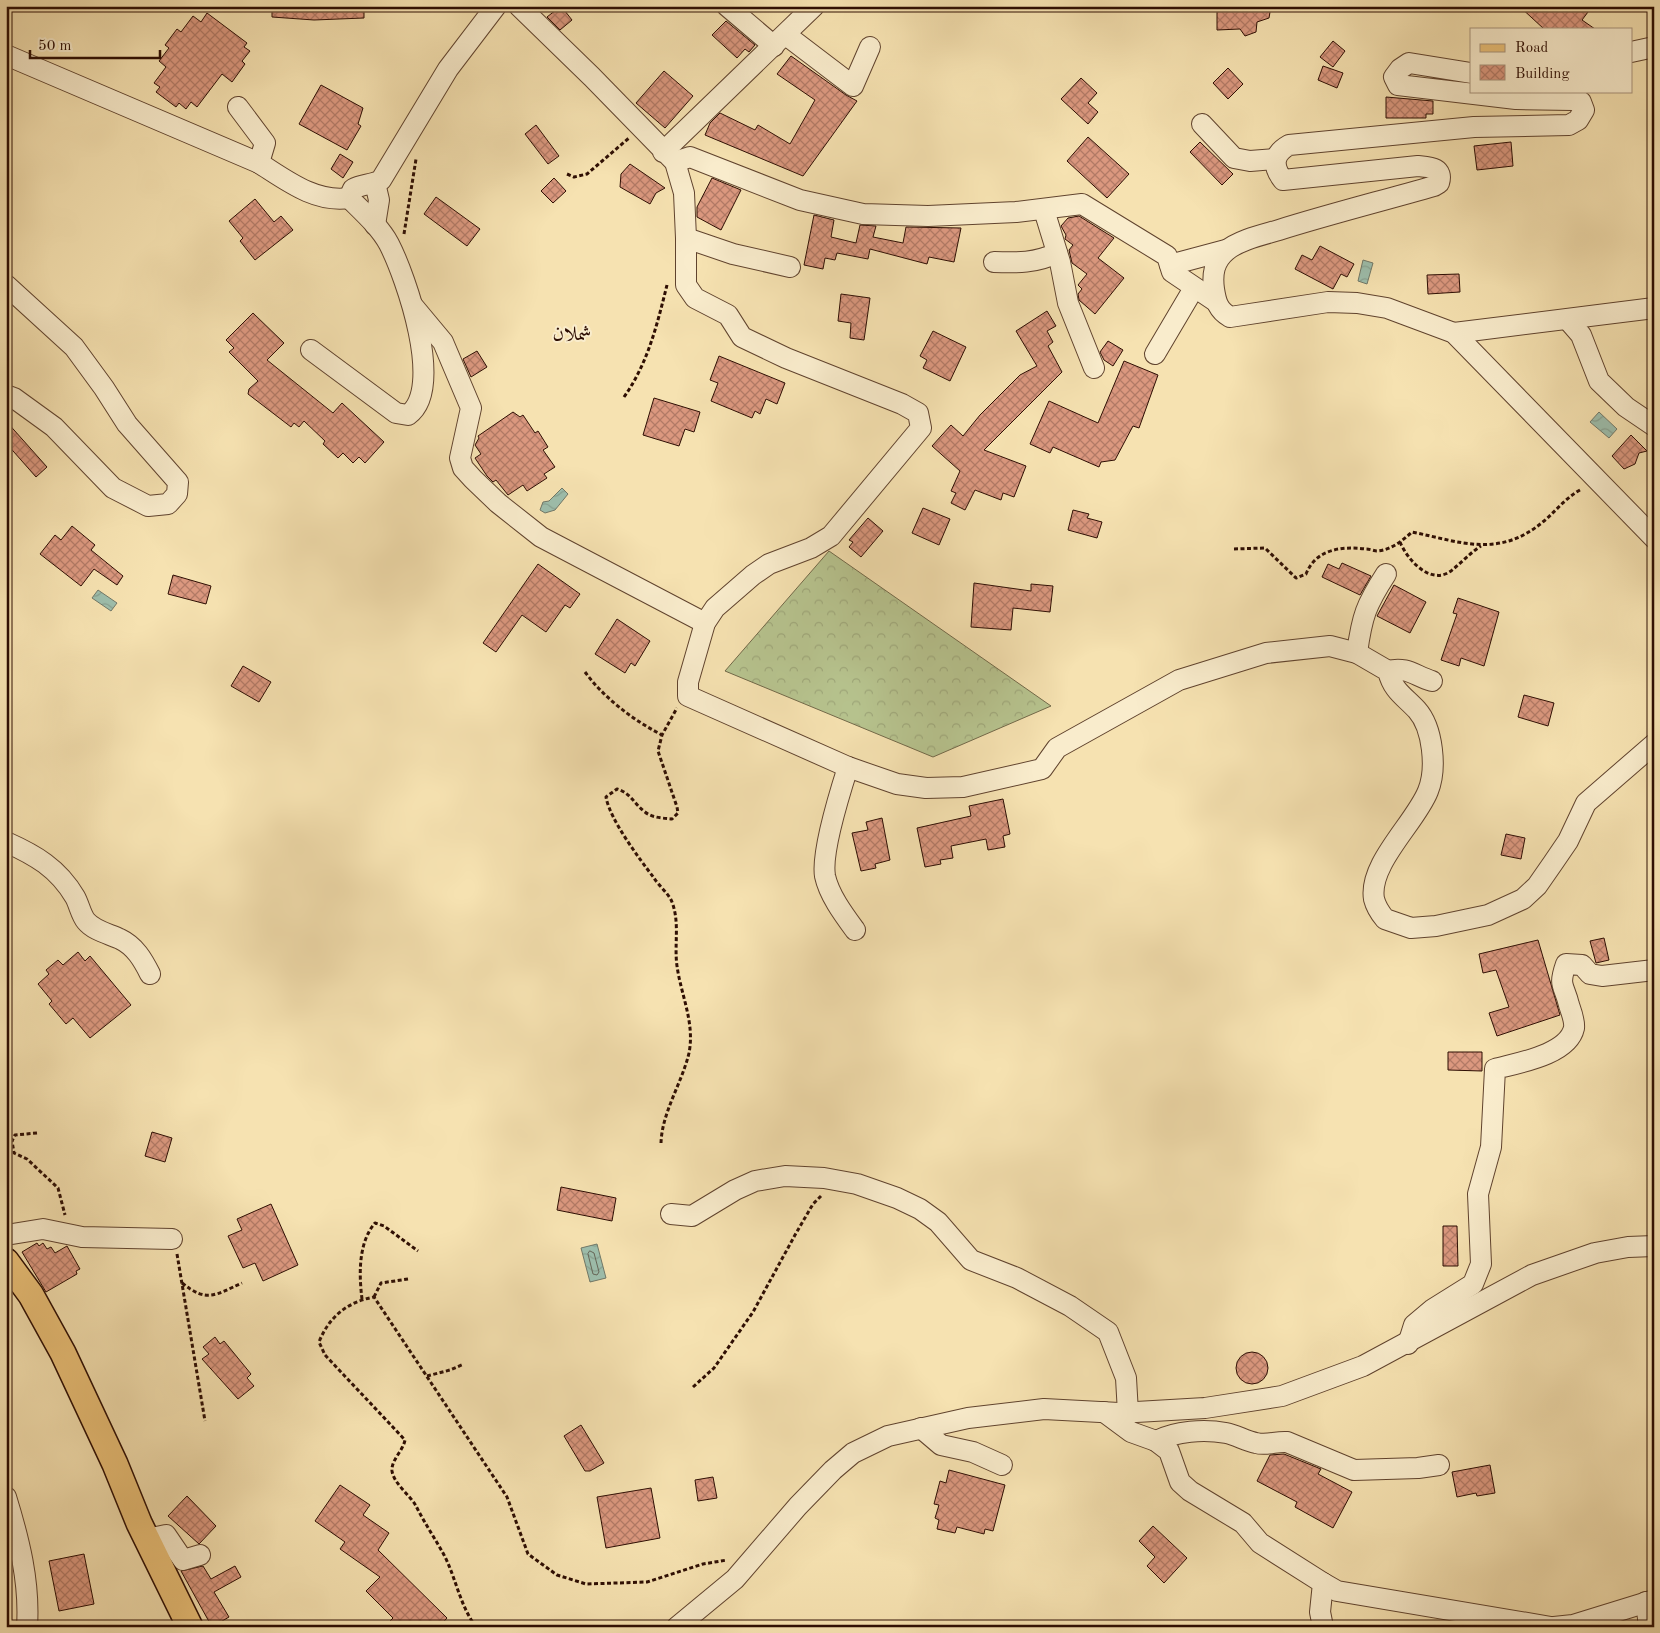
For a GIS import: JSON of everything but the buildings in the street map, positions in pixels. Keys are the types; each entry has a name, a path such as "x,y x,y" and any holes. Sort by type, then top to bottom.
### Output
{"main road":[{"path":"6,1261 31,1295 63,1353 147,1539 190,1627"}],"street":[{"path":"349,198 352,189 364,183 375,183 382,180 448,69 496,6"},
{"path":"519,6 592,77 669,157 684,193 686,238 684,270 686,285 695,298 728,315 742,337 786,358 902,404 918,413 922,428 831,536 811,548 769,564 753,574 715,608 705,623 688,682 688,696 848,766 897,784 926,788 963,788 1042,769 1057,748 1179,680 1266,652 1330,646 1358,652 1388,671 1391,683 1398,694 1417,711 1425,724 1432,774 1429,790 1419,810 1391,848 1376,883 1374,898 1377,909 1385,919 1399,926 1411,928 1436,926 1488,915 1523,898 1537,886 1554,863 1568,841 1586,803 1654,744"},
{"path":"727,6 853,86 870,47"},
{"path":"669,157 814,6"},
{"path":"1632,52 1654,47"},
{"path":"6,55 258,163 322,198 335,200 349,198"},
{"path":"1170,264 1226,250 1245,241 1306,221 1434,186 1441,178 1439,172 1434,168 1418,166 1283,180 1276,170 1275,159 1280,150 1289,145 1474,127 1569,125 1578,120 1584,110 1581,102 1573,100 1516,99 1398,85 1394,77 1400,69 1409,63 1470,73"},
{"path":"238,107 265,143 258,163"},
{"path":"1202,124 1234,158 1250,161 1275,159"},
{"path":"669,157 690,157 800,200 863,214 928,216 1044,210 1082,204 1167,256 1172,272 1215,301 1222,312 1230,317 1328,302 1357,303 1387,308 1454,333 1654,538"},
{"path":"375,183 379,200 375,224"},
{"path":"311,350 396,413 408,415 415,410 423,387 424,366 413,306 389,244 375,224 349,198"},
{"path":"1044,210 1058,253 1068,303 1094,368"},
{"path":"686,238 733,254 790,267"},
{"path":"1215,301 1213,280 1215,263 1226,250"},
{"path":"994,262 1022,263 1040,261 1058,253"},
{"path":"6,285 74,347 127,424 174,476 178,482 177,494 168,504 148,506 113,488 54,427 20,402 6,395"},
{"path":"1155,354 1194,288"},
{"path":"413,306 443,342 471,408 460,458 464,468 473,479 498,503 541,537 705,623"},
{"path":"1454,333 1654,308"},
{"path":"1568,320 1581,335 1599,381 1626,407 1654,426"},
{"path":"1358,652 1361,626 1368,603 1386,574"},
{"path":"1388,671 1398,668 1408,670 1432,681"},
{"path":"848,766 826,858 825,876 840,909 854,930"},
{"path":"6,842 40,857 58,875 74,896 86,922 122,940 140,955 150,974"},
{"path":"1408,1344 1414,1325 1433,1309 1473,1284 1481,1264 1478,1194 1491,1147 1495,1069 1556,1050 1570,1038 1574,1026 1569,1002 1560,981 1566,964 1582,965 1590,974 1602,976 1654,970"},
{"path":"671,1214 692,1216 735,1190 755,1181 785,1176 824,1178 838,1181 881,1193 920,1209 938,1222 971,1260 1024,1282 1070,1306 1108,1332 1126,1378 1128,1412"},
{"path":"6,1235 43,1229 82,1237 174,1246"},
{"path":"678,1627 735,1579 817,1484 853,1453 888,1436 968,1418 1044,1409 1128,1412 1229,1405 1282,1396 1347,1373 1408,1344 1532,1274 1595,1253 1628,1247 1654,1246"},
{"path":"1104,1412 1131,1432 1156,1441 1169,1451 1180,1482 1190,1491 1243,1523 1260,1543 1337,1591 1479,1620 1553,1627 1573,1625 1650,1601 1649,1627"},
{"path":"921,1428 942,1445 973,1452 1002,1465"},
{"path":"1156,1441 1168,1435 1210,1431 1269,1445 1277,1441 1287,1442 1354,1470 1418,1468 1439,1465"},
{"path":"6,1497 19,1538 25,1573 27,1627"},
{"path":"147,1539 166,1536 183,1560 200,1554"},
{"path":"1323,1583 1320,1612 1323,1627"}],"path":[{"path":"567,174 574,177 587,174 626,142 640,127"},
{"path":"389,244 401,242 404,235 417,154"},
{"path":"624,397 639,376 653,338 669,277 684,270"},
{"path":"1234,549 1266,548 1296,578 1306,574 1309,566 1321,554 1336,548 1376,551 1400,542 1412,532 1464,545 1482,546 1509,540 1526,533 1544,521 1570,496 1599,481"},
{"path":"1400,542 1414,565 1425,571 1440,574 1450,572 1465,557 1482,546"},
{"path":"585,672 596,687 644,726 662,735"},
{"path":"661,1143 661,1129 682,1077 689,1051 690,1028 677,966 675,941 677,928 672,901 654,879 608,811 606,797 617,789 626,791 645,813 656,817 672,819 678,813 678,807 658,750 662,735 677,708 688,696"},
{"path":"37,1133 15,1135 12,1141 14,1153 27,1158 58,1188 66,1218 82,1237"},
{"path":"693,1387 714,1368 753,1312 813,1204 838,1181"},
{"path":"362,1299 360,1279 364,1249 370,1229 375,1223 384,1226 418,1251"},
{"path":"174,1246 182,1282 205,1421"},
{"path":"374,1297 381,1283 408,1279"},
{"path":"182,1282 203,1296 218,1293 242,1283"},
{"path":"374,1297 362,1299 348,1306 326,1325 319,1342 325,1354 405,1440 403,1449 394,1461 392,1470 395,1478 414,1502 444,1554 462,1604 476,1627"},
{"path":"374,1297 507,1497 528,1554 557,1575 586,1584 647,1582 703,1564 755,1557"},
{"path":"428,1376 464,1364"}],"green space":[{"path":"829,551 1051,706 933,757 725,671"}],"water":[{"path":"1363,260 1373,263 1367,284 1358,281"},
{"path":"1599,412 1617,429 1609,438 1590,422"},
{"path":"562,488 568,494 555,510 545,513 540,510 543,502 549,501"},
{"path":"98,590 117,603 111,611 92,598"},
{"path":"597,1244 606,1278 590,1282 581,1248"}],"district":[{"name":"شملان","path":"572,335"}]}
